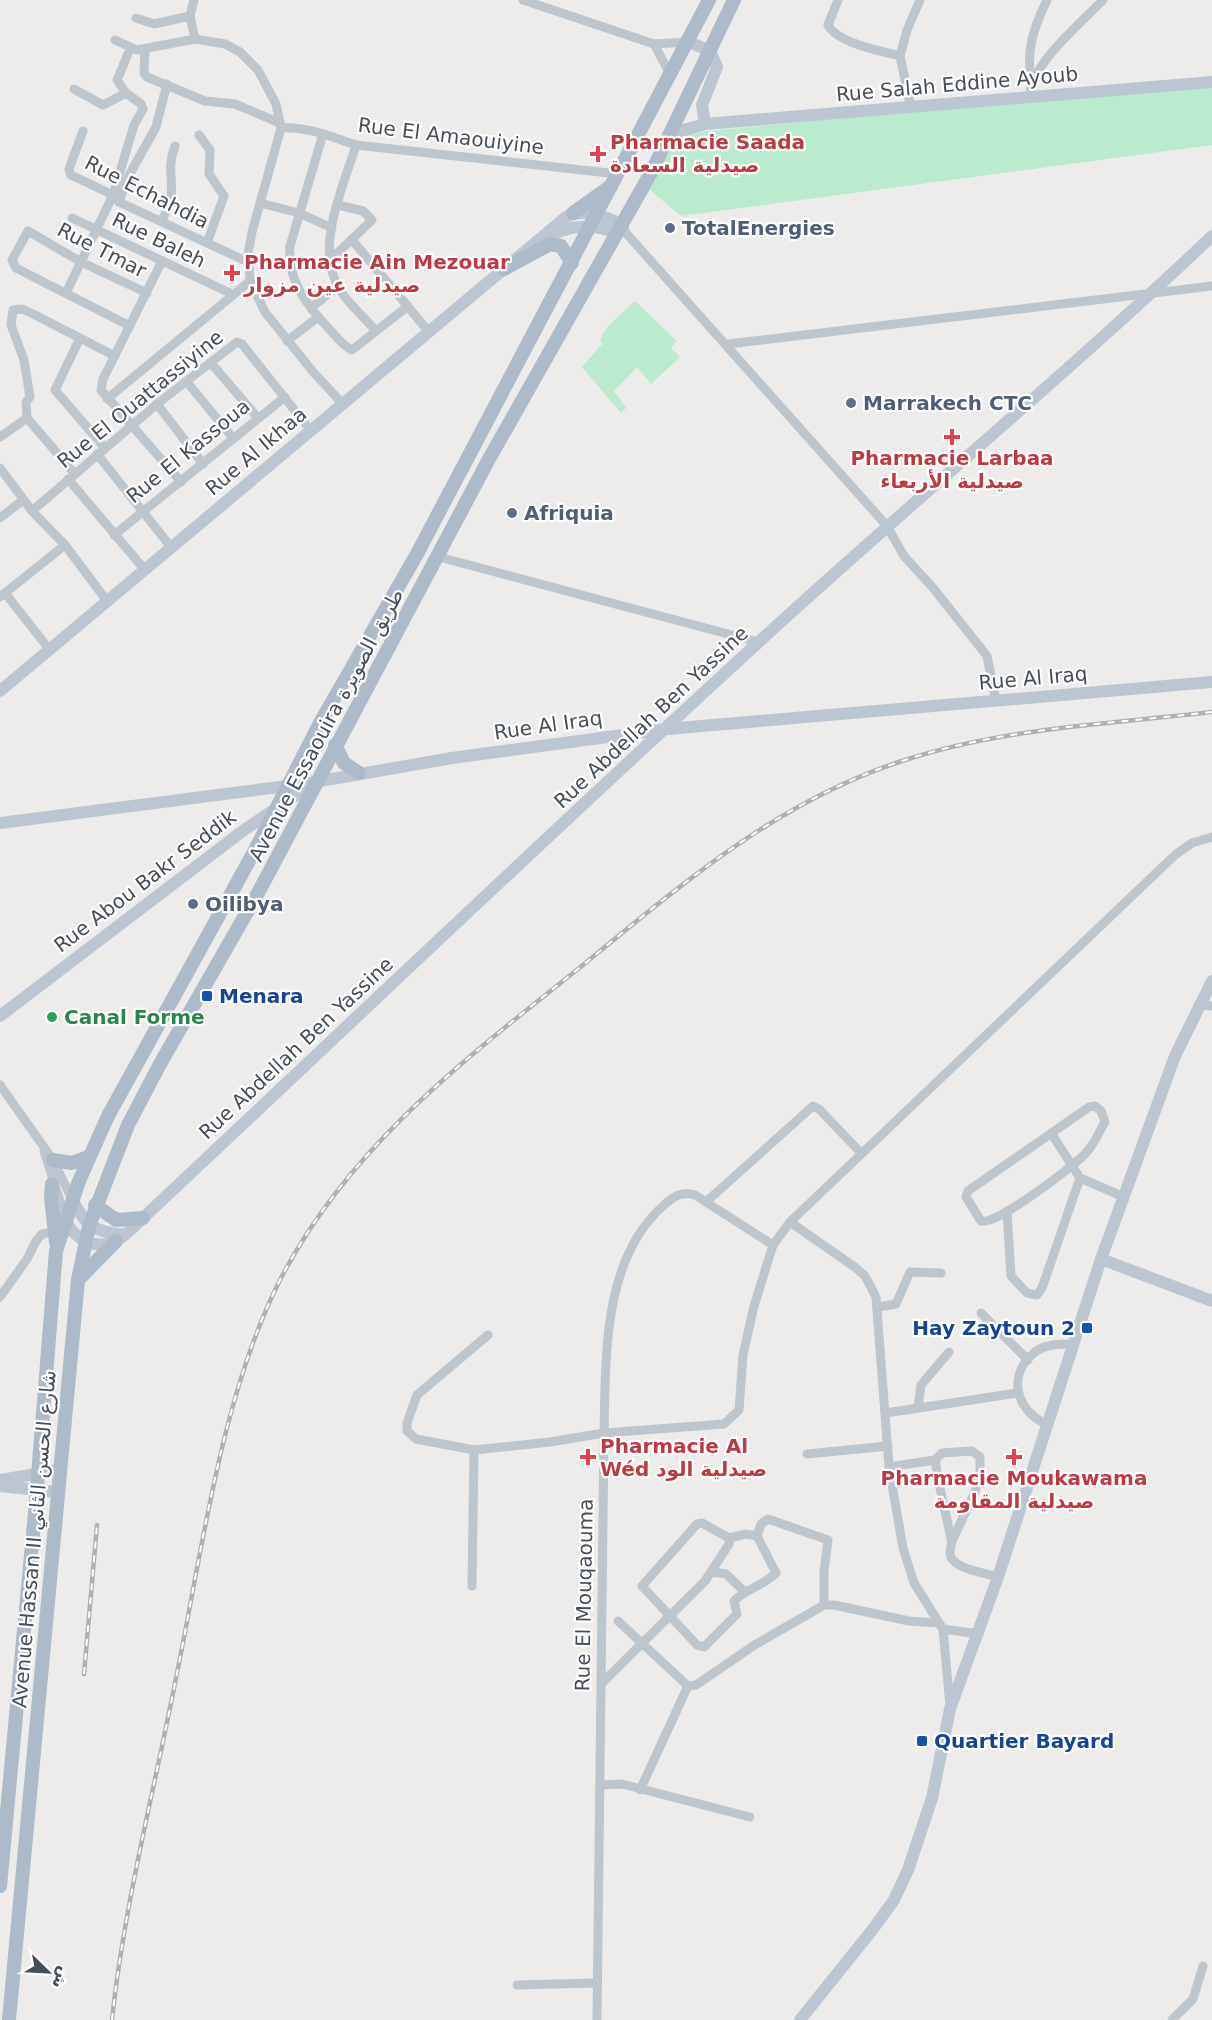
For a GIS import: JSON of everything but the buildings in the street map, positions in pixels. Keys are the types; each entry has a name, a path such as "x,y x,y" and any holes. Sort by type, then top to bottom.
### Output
{"main road":[{"name":"Avenue Essaouira طريق الصويرة","path":"66,1221 88,1157 108,1116 278,807 320,723 417,554 689,42 709,0"},
{"name":"Avenue Essaouira طريق الصويرة","path":"84,1242 95,1205 128,1125 160,1064 258,893 335,745 440,557 489,459 622,230 734,0"},
{"path":"573,213 615,179"},
{"path":"504,269 550,244 561,246 572,263"},
{"path":"335,745 344,763 359,773"},
{"path":"53,1160 72,1163 88,1157"},
{"path":"52,1184 51,1198 56,1231 56,1251"},
{"path":"95,1205 116,1220 143,1218"},
{"name":"Avenue Hassan II شارع الحسن الثاني","path":"0,1886 39,1472 56,1251 66,1221"},
{"path":"78,1280 120,1238"},
{"name":"Avenue Hassan II شارع الحسن الثاني","path":"9,2020 59,1470 78,1280 84,1242"}],"street":[{"path":"194,0 190,15 195,39"},
{"path":"523,0 654,44 689,42 710,51 717,70 702,105 705,124"},
{"path":"838,0 828,25 834,32 864,47 900,56"},
{"path":"911,108 900,56 907,30 921,0"},
{"path":"1030,96 1029,48 1047,0"},
{"path":"1031,80 1046,60 1103,0"},
{"path":"136,18 154,24 190,15"},
{"path":"115,40 130,49 145,49 195,39 227,44 253,63 276,104 280,126 252,232 248,262 250,281 263,308 287,341 343,404"},
{"path":"654,44 671,76"},
{"path":"116,199 134,125 142,112 141,104 126,93 117,78 130,49"},
{"name":"Rue El Amaouiyine","path":"145,49 144,75 205,101 235,104 280,126 323,134 356,145 615,179"},
{"name":"Rue Salah Eddine Ayoub","path":"670,134 705,124 1212,82"},
{"path":"130,326 66,293 95,229 116,199 153,135 167,84"},
{"path":"74,89 103,105 126,93"},
{"path":"142,112 151,109 159,112"},
{"name":"Rue Echahdia","path":"83,131 69,172 116,199 248,262"},
{"path":"323,134 290,246 289,262 300,292 318,317 350,350 408,306"},
{"path":"199,135 210,150 209,174 224,196 207,243"},
{"path":"356,145 332,228 328,262 338,286 376,331"},
{"path":"162,221 173,197 170,165 175,146"},
{"path":"260,203 299,213 332,228"},
{"path":"328,262 352,241 372,218 363,211 338,205"},
{"path":"573,213 594,221"},
{"name":"Rue Al Ikhaa","path":"0,691 573,213"},
{"name":"Rue Baleh","path":"72,218 232,294"},
{"name":"Rue Al Ikhaa","path":"537,242 573,226 594,221 622,230"},
{"path":"622,230 728,344 886,526 904,556 934,589 987,656 996,701"},
{"name":"Rue Tmar","path":"66,293 16,268 12,263 28,231 81,262 147,293"},
{"name":"Rue Abdellah Ben Yassine","path":"120,1238 758,642 886,526 1153,292 1212,236"},
{"path":"352,241 429,332"},
{"path":"162,261 101,387 107,399 181,482"},
{"path":"107,399 250,281"},
{"path":"311,308 338,286"},
{"path":"728,344 1212,286"},
{"path":"115,356 27,311 14,310 10,325 24,360 30,397 26,402 27,418 114,535 145,570"},
{"path":"287,341 318,317"},
{"path":"80,338 55,390 105,448"},
{"name":"Rue El Ouattassiyine","path":"32,511 157,404 239,342 311,431"},
{"path":"211,363 258,418"},
{"path":"187,382 233,438"},
{"name":"Rue El Kassoua","path":"114,535 285,397"},
{"path":"157,404 203,464"},
{"path":"0,437 27,418"},
{"path":"97,454 171,547"},
{"path":"0,468 32,511 65,545 107,601"},
{"path":"0,518 23,500"},
{"path":"49,648 2,595 65,545"},
{"path":"440,557 758,642"},
{"name":"Rue Al Iraq","path":"0,823 317,781 667,729 1212,682"},
{"name":"Rue Abou Bakr Seddik","path":"0,1016 278,807 317,781"},
{"path":"488,1335 417,1395 406,1423 407,1431 416,1439 474,1450 550,1442 604,1433 724,1424 732,1419 739,1410 743,1355 772,1245 790,1222 1175,855 1192,843 1212,837"},
{"path":"800,2020 894,1900 908,1870 932,1797 941,1744 950,1710 979,1634 1101,1259 1162,1088 1198,1005 1212,981"},
{"path":"1198,1005 1212,1006"},
{"path":"0,1085 53,1160 88,1226 120,1238"},
{"path":"706,1202 813,1106 819,1109 861,1153"},
{"path":"1095,1106 1101,1111 1105,1122 1087,1152 1072,1165 1007,1211 984,1222 973,1211 966,1197 968,1191 1051,1133 1089,1107 1095,1106"},
{"path":"1051,1133 1080,1178 1124,1197"},
{"path":"43,1148 52,1184 70,1229 84,1242 94,1244 120,1238"},
{"path":"1007,1211 1011,1276 1027,1293 1037,1295 1042,1288 1080,1178"},
{"name":"Rue El Mouqaouma","path":"597,2020 604,1433 606,1360 613,1310 623,1266 635,1239 647,1220 675,1196 685,1192 706,1202 772,1245"},
{"path":"790,1222 865,1276 872,1287 878,1307 889,1467 908,1566 914,1583 941,1626 950,1710"},
{"path":"0,1297 27,1259 36,1241 42,1234 56,1231"},
{"path":"1101,1259 1212,1301"},
{"path":"878,1307 896,1304 910,1272 941,1274"},
{"path":"981,1313 1028,1360"},
{"path":"1046,1424 1032,1417 1022,1406 1017,1393 1021,1373 1028,1360 1036,1352 1046,1347 1072,1344"},
{"path":"918,1408 921,1385 949,1352"},
{"path":"886,1413 1017,1393"},
{"path":"807,1454 888,1446"},
{"path":"472,1586 474,1450"},
{"path":"952,1541 946,1527 936,1461 942,1453 958,1450 972,1451 980,1457 980,1476 949,1553 955,1562 998,1576"},
{"path":"889,1467 936,1461"},
{"path":"0,1480 59,1470"},
{"path":"0,1486 57,1492"},
{"path":"757,1536 746,1534 729,1538 702,1524 697,1524 642,1583 644,1589 697,1645 704,1647 737,1614 733,1603 745,1592 756,1589 776,1573 757,1536 761,1524 768,1519 828,1540 824,1605"},
{"path":"601,1684 711,1572 729,1544 729,1538"},
{"path":"711,1572 726,1574 745,1592"},
{"path":"618,1621 688,1686 696,1685 753,1646 824,1605 834,1605 979,1634"},
{"path":"640,1790 688,1686"},
{"path":"600,1785 622,1784 750,1817"},
{"path":"1172,2020 1193,1999 1203,1966"},
{"path":"517,1984 597,1983"}],"green space":[{"path":"1212,83 1212,145 681,216 650,190 676,139 687,133"},
{"path":"635,301 677,341 671,348 680,357 651,384 637,367 614,391 626,408 621,413 582,367 602,344 600,339 608,326"}],"railway":[{"path":"112,2020 132,1890 206,1523 229,1420 244,1370 281,1278 309,1230 377,1144 455,1069 657,905 733,848 814,798 902,761 978,741 1056,729 1212,712"},
{"path":"84,1674 97,1525"}],"place":[{"name":"Pharmacie Saada صيدلية السعادة","path":"598,154"},
{"name":"TotalEnergies","path":"670,228"},
{"name":"Pharmacie Ain Mezouar صيدلية عين مزوار","path":"232,273"},
{"name":"Marrakech CTC","path":"851,403"},
{"name":"Pharmacie Larbaa صيدلية الأربعاء","path":"952,437"},
{"name":"Afriquia","path":"512,513"},
{"name":"Oilibya","path":"193,904"},
{"name":"Menara","path":"207,996"},
{"name":"Canal Forme","path":"52,1017"},
{"name":"Hay Zaytoun 2","path":"1087,1328"},
{"name":"Pharmacie Al Wéd صيدلية الود","path":"588,1457"},
{"name":"Pharmacie Moukawama صيدلية المقاومة","path":"1014,1457"},
{"name":"Quartier Bayard","path":"922,1741"}]}
